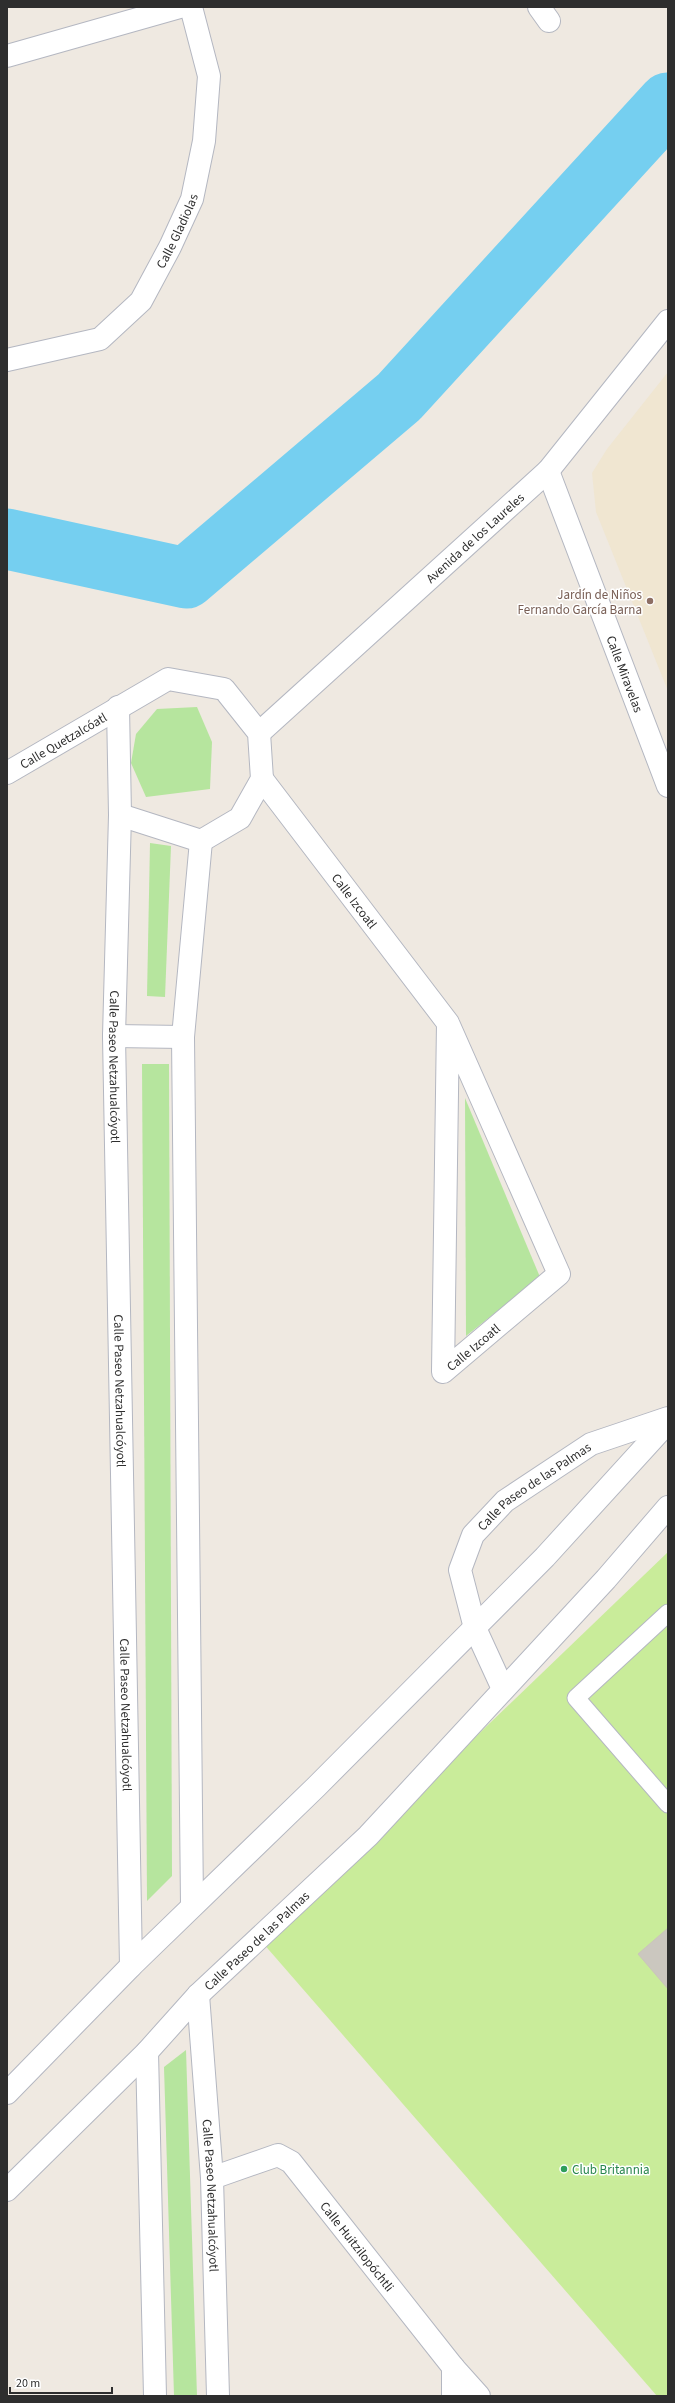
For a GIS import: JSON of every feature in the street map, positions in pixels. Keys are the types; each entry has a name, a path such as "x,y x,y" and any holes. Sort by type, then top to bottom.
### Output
{"street":[{"path":"7,56 180,7"},
{"name":"Calle Gladiolas","path":"7,360 100,339 141,302 170,247 192,199 204,141 209,76 191,7"},
{"name":"Avenida de los Laureles","path":"259,733 548,471 668,321"},
{"name":"Calle Miravelas","path":"548,471 668,786"},
{"name":"Calle Quetzalcóatl","path":"7,772 168,679 224,689 259,733"},
{"name":"Calle Paseo Netzahualcóyotl","path":"118,707 120,815 114,1036 131,1966"},
{"path":"120,815 201,841 240,818 262,779 259,733"},
{"name":"Calle Izcoatl","path":"262,779 448,1023 559,1274 443,1372 448,1023"},
{"path":"192,1905 183,1037 201,841"},
{"path":"114,1036 183,1037"},
{"name":"Calle Paseo de las Palmas","path":"503,1689 475,1628 460,1570 473,1535 505,1501 591,1444 668,1418"},
{"path":"7,2093 192,1905 316,1787 545,1557 668,1422"},
{"name":"Calle Paseo de las Palmas","path":"7,2190 147,2052 198,1995 368,1836 606,1579 668,1507"},
{"name":"Calle Paseo Netzahualcóyotl","path":"198,1995 212,2178 218,2396"},
{"path":"147,2052 155,2396"},
{"name":"Calle Huitzilopóchtli","path":"212,2178 278,2155 291,2162 453,2367 479,2396"},
{"path":"453,2367 453,2396"}],"lane":[{"path":"668,1613 576,1698 668,1804"}],"shaded area":[{"name":"Jardín de Niños Fernando García Barna","path":"668,372 668,691 596,512 592,473 607,449"}],"green space":[{"path":"197,707 212,742 210,789 146,797 131,763 136,734 157,709"},
{"path":"150,843 171,846 165,997 147,996"},
{"path":"142,1064 169,1064 172,1876 147,1901"},
{"path":"465,1098 540,1277 466,1336"},
{"name":"Club Britannia","path":"668,1552 668,2396 657,2396 262,1942"},
{"path":"186,2050 197,2396 174,2396 164,2067"}],"building":[{"path":"668,1928 668,1989 638,1954"}],"waterway":[{"path":"7,539 186,578 399,397 668,103"}],"place":[{"name":"Jardín de Niños Fernando García Barna","path":"650,601"},
{"name":"Club Britannia","path":"564,2169"}]}
